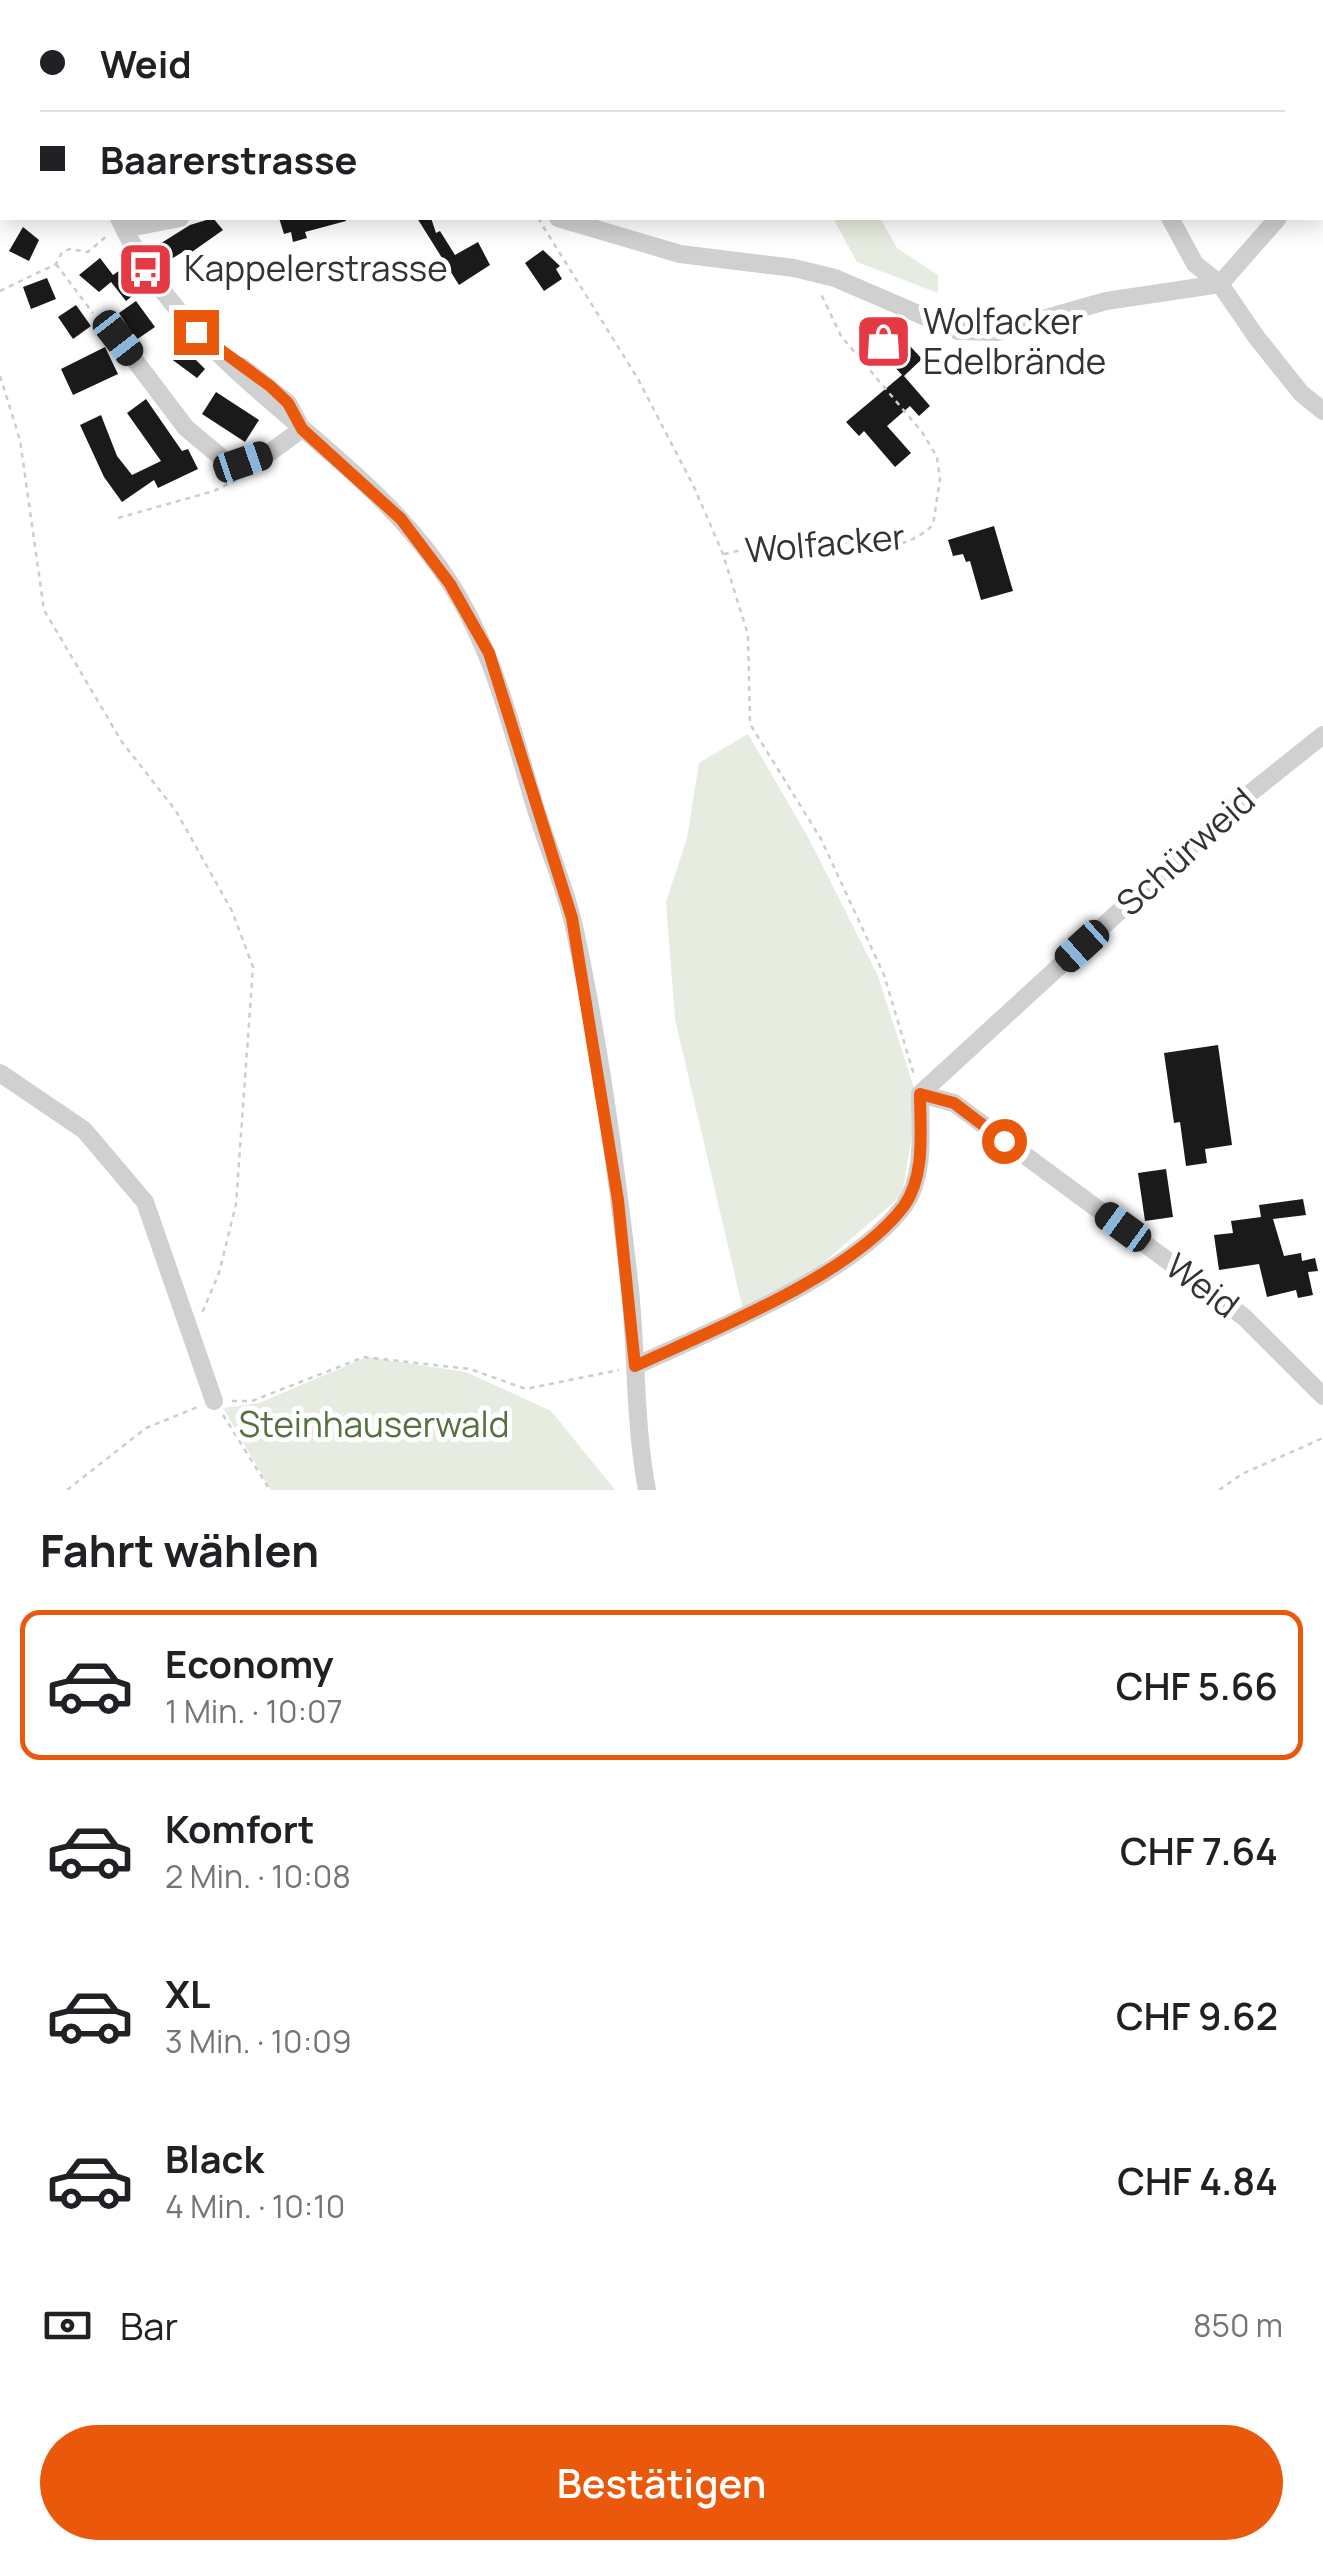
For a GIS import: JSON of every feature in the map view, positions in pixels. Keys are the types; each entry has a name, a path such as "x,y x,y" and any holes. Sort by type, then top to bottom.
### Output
{"street":[{"path":"157,220 122,223 146,269 182,318 210,347 265,381 288,403 302,429 419,540 450,584 489,653 576,938 618,1200 635,1366 638,1445 646,1490"},
{"path":"565,220 680,254 818,283 958,331 997,332 1106,300 1220,284 1276,220"},
{"path":"1171,220 1195,264 1220,284 1268,352 1323,411"},
{"path":"103,326 118,338 186,428 228,463 269,453 302,429"},
{"name":"Schürweid","path":"920,1094 1234,806 1323,735"},
{"path":"0,1073 84,1130 146,1202 214,1401"},
{"path":"635,1366 806,1282 858,1248 904,1205 916,1177 920,1094"},
{"name":"Weid","path":"920,1094 954,1103 1182,1270 1244,1317 1323,1396"}],"path":[{"path":"539,220 660,419 722,554 748,635 750,724 821,839 884,975 920,1094"},
{"path":"0,291 56,264 62,252 88,252 122,223"},
{"path":"56,264 103,326"},
{"name":"Wolfacker","path":"722,554 804,538 848,546 888,546 914,539 933,524 940,479 937,456 922,432 842,336 818,283"},
{"path":"0,376 20,440 44,610 122,742 176,810 232,911 252,968 236,1204 219,1273 192,1338"},
{"path":"118,518 214,491 248,474"},
{"path":"67,1490 146,1428 214,1401 252,1401 364,1357 470,1369 526,1390 635,1366"},
{"path":"214,1401 270,1490"},
{"path":"1219,1490 1242,1474 1323,1438"}],"green space":[{"path":"834,220 881,220 897,248 938,275 938,293 857,262"},
{"path":"748,734 809,839 878,976 913,1085 912,1135 902,1195 801,1282 743,1310 675,1019 666,902 687,838 699,763"},
{"name":"Steinhauserwald","path":"367,1357 466,1372 551,1411 615,1490 271,1490 223,1408 259,1403"}],"building":[{"path":"215,220 223,230 189,254 186,250 168,261 158,245 190,225"},
{"path":"280,220 346,221 305,232 307,238 293,242 291,232 284,234"},
{"path":"418,220 432,220 436,233 440,231 455,255 478,242 490,265 459,285"},
{"path":"23,227 39,240 29,261 9,251"},
{"path":"543,250 560,266 556,269 562,279 544,291 525,263"},
{"path":"100,258 113,275 130,263 136,274 126,281 136,293 126,301 111,282 99,292 79,275"},
{"path":"47,278 56,299 31,309 23,287"},
{"path":"136,301 155,327 136,340 119,313"},
{"path":"76,305 91,326 73,339 58,317"},
{"path":"882,326 905,351 910,346 922,359 904,376 930,406 919,416 910,406 887,426 911,453 895,467 864,431 859,436 846,422 902,375 884,355 874,364 866,355 876,346 869,338"},
{"path":"182,346 205,369 197,378 170,358"},
{"path":"105,347 118,374 73,395 61,369"},
{"path":"216,392 259,420 245,442 202,414"},
{"path":"146,399 182,451 188,449 198,469 158,488 154,480 122,502 104,477 80,425 101,415 117,456 132,475 161,461 127,413"},
{"path":"994,526 1013,591 981,600 970,561 966,562 963,554 953,556 948,540"},
{"path":"1218,1045 1232,1145 1205,1149 1207,1163 1186,1166 1180,1122 1174,1123 1164,1053"},
{"path":"1166,1169 1173,1217 1145,1221 1138,1173"},
{"path":"1303,1199 1306,1215 1273,1219 1284,1256 1301,1253 1302,1261 1315,1258 1318,1271 1308,1272 1313,1295 1298,1298 1296,1290 1267,1297 1259,1264 1219,1270 1214,1235 1233,1233 1231,1221 1261,1217 1259,1205"}],"place":[{"name":"Kappelerstrasse","path":"145,269"},
{"name":"Wolfacker Edelbrände","path":"884,342"}],"route":[{"path":"196,332 210,347 265,381 288,403 302,429 401,519 450,584 489,653 572,918 618,1200 635,1366 806,1282 858,1248 904,1205 916,1177 920,1094 954,1103 1004,1141"}]}
